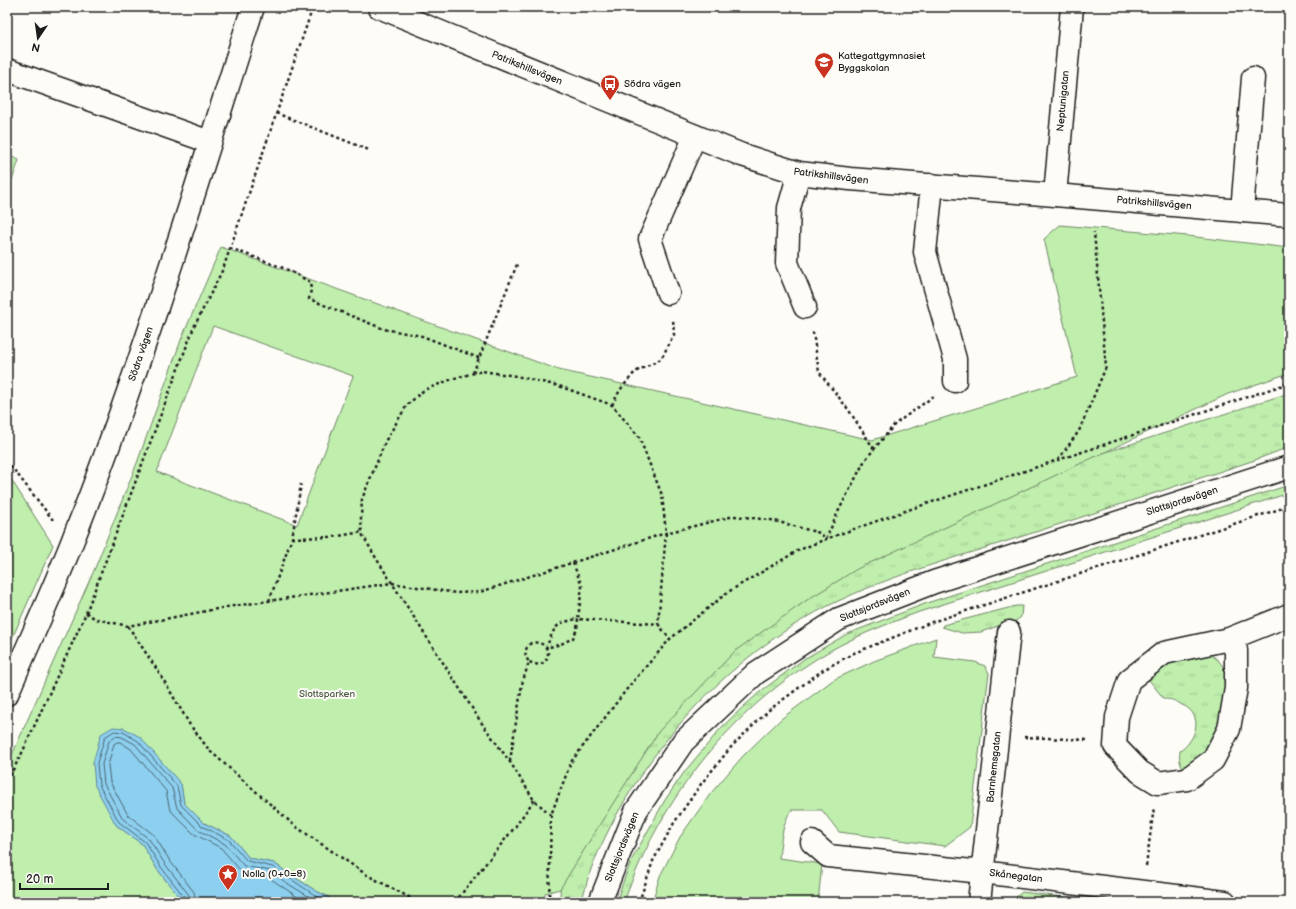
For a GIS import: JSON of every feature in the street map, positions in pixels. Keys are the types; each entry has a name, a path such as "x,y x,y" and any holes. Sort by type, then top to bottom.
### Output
{"street":[{"name":"Södra vägen","path":"7,694 71,544 146,341 253,7"},
{"name":"Patrikshillsvägen","path":"379,7 423,15 695,136 742,155 799,173 850,179 1055,194 1289,215"},
{"name":"Neptunigatan","path":"1055,194 1072,7"},
{"path":"7,70 210,142"},
{"path":"1242,211 1254,78"},
{"path":"668,293 650,239 695,136"},
{"path":"799,173 789,208 787,263 805,307"},
{"path":"932,185 925,252 955,359 955,381"},
{"name":"Slottsjordsvägen","path":"600,902 636,811 683,742 756,673 839,619 934,582 1284,468"},
{"path":"1229,639 1236,650 1236,688 1229,729 1213,760 1187,779 1158,783 1140,772 1115,746 1117,717 1129,680 1164,653 1229,639 1289,615"},
{"name":"Barnhemsgatan","path":"979,902 1009,632"},
{"name":"Skånegatan","path":"812,842 828,856 982,872 1225,902"}],"path":[{"path":"7,781 22,753 86,613 194,327 223,269 313,7"},
{"path":"276,113 369,150"},
{"path":"1058,460 1079,431 1106,367 1094,232"},
{"path":"230,248 286,269 310,282 311,290 309,299 384,329 422,336 479,358"},
{"path":"473,373 518,262"},
{"path":"612,405 620,390 635,372 660,359 674,335 673,315 668,293"},
{"path":"805,307 811,316 819,372 848,409 874,449"},
{"path":"551,815 534,800 510,762 481,722 362,534 362,499 386,440 406,405 424,390 455,378 482,371 516,376 559,386 612,405 639,437 662,495 666,533 658,624 670,639"},
{"path":"826,539 865,460 895,424 955,381"},
{"path":"549,902 551,815 571,762 630,685 670,639 728,592 799,550 826,539 908,510 1289,383"},
{"path":"7,461 71,544"},
{"path":"269,601 292,538 301,484"},
{"path":"639,902 653,861 674,822 700,784 732,746 769,710 823,670 854,653 932,622 1289,506"},
{"path":"86,613 96,618 128,626 227,607 392,583 456,593 480,592 666,533 734,516 770,520 820,533 826,539"},
{"path":"292,538 332,537 362,532"},
{"path":"546,648 561,644 573,638 577,629 582,586 573,563"},
{"path":"546,648 540,642 531,643 525,650 525,654 529,662 536,665 542,663 547,658 546,648 554,630 562,622 578,620 658,624"},
{"path":"128,626 160,674 190,725 210,751 295,826 367,875 418,902"},
{"path":"510,762 522,684 529,662"},
{"path":"1020,737 1116,741"},
{"path":"1146,867 1158,783"},
{"path":"455,902 515,827 534,800"}],"green space":[{"path":"7,155 19,160 7,195"},
{"name":"Slottsparken","path":"1060,225 1188,236 1289,248 1289,373 1228,394 857,569 807,600 735,651 659,731 560,889 545,893 544,902 335,902 274,863 249,858 231,836 204,823 184,803 181,784 116,825 142,844 157,869 183,902 7,902 7,766 95,568 137,463 181,340 221,247 559,370 872,440 1077,377 1044,239","holes":["213,326 353,376 297,525 157,472"]},
{"path":"1289,393 1289,447 1255,460 1049,528 903,574 836,602 796,624 758,650 722,680 689,713 659,749 633,787 610,828 591,869 581,902 560,902 561,843 683,641 1060,467"},
{"path":"7,473 53,545 7,650"},
{"path":"1289,485 1289,493 919,612 861,635 828,652 793,674 761,700 731,728 704,759 679,792 658,827 639,864 624,902 616,902 630,863 665,800 685,771 722,727 743,707 761,691 804,659 847,634 927,603"},
{"path":"1016,606 1022,606 1021,617 1013,623 1001,625 981,632 962,633 942,627 943,625"},
{"path":"936,638 934,657 975,662 985,666 989,673 970,827 945,846 839,832 822,810 791,810 781,839 779,858 822,864 818,902 652,902 660,876 680,837 711,793 743,756 781,719 833,680 874,661"},
{"path":"1208,653 1221,663 1225,674 1226,684 1223,708 1211,752 1185,769 1180,761 1180,751 1192,738 1196,727 1194,715 1190,710 1178,702 1164,699 1146,676 1154,663"},
{"path":"1022,892 1102,902 1010,902"}],"water":[{"path":"113,727 124,728 140,737 181,784 184,803 204,823 231,836 249,858 274,863 335,902 183,902 157,869 142,844 116,825 95,786 93,763 101,734"}],"place":[{"name":"Kattegattgymnasiet Byggskolan","path":"824,79"},
{"name":"Södra vägen","path":"610,101"},
{"name":"Nolla (0+0=8)","path":"228,891"}]}
